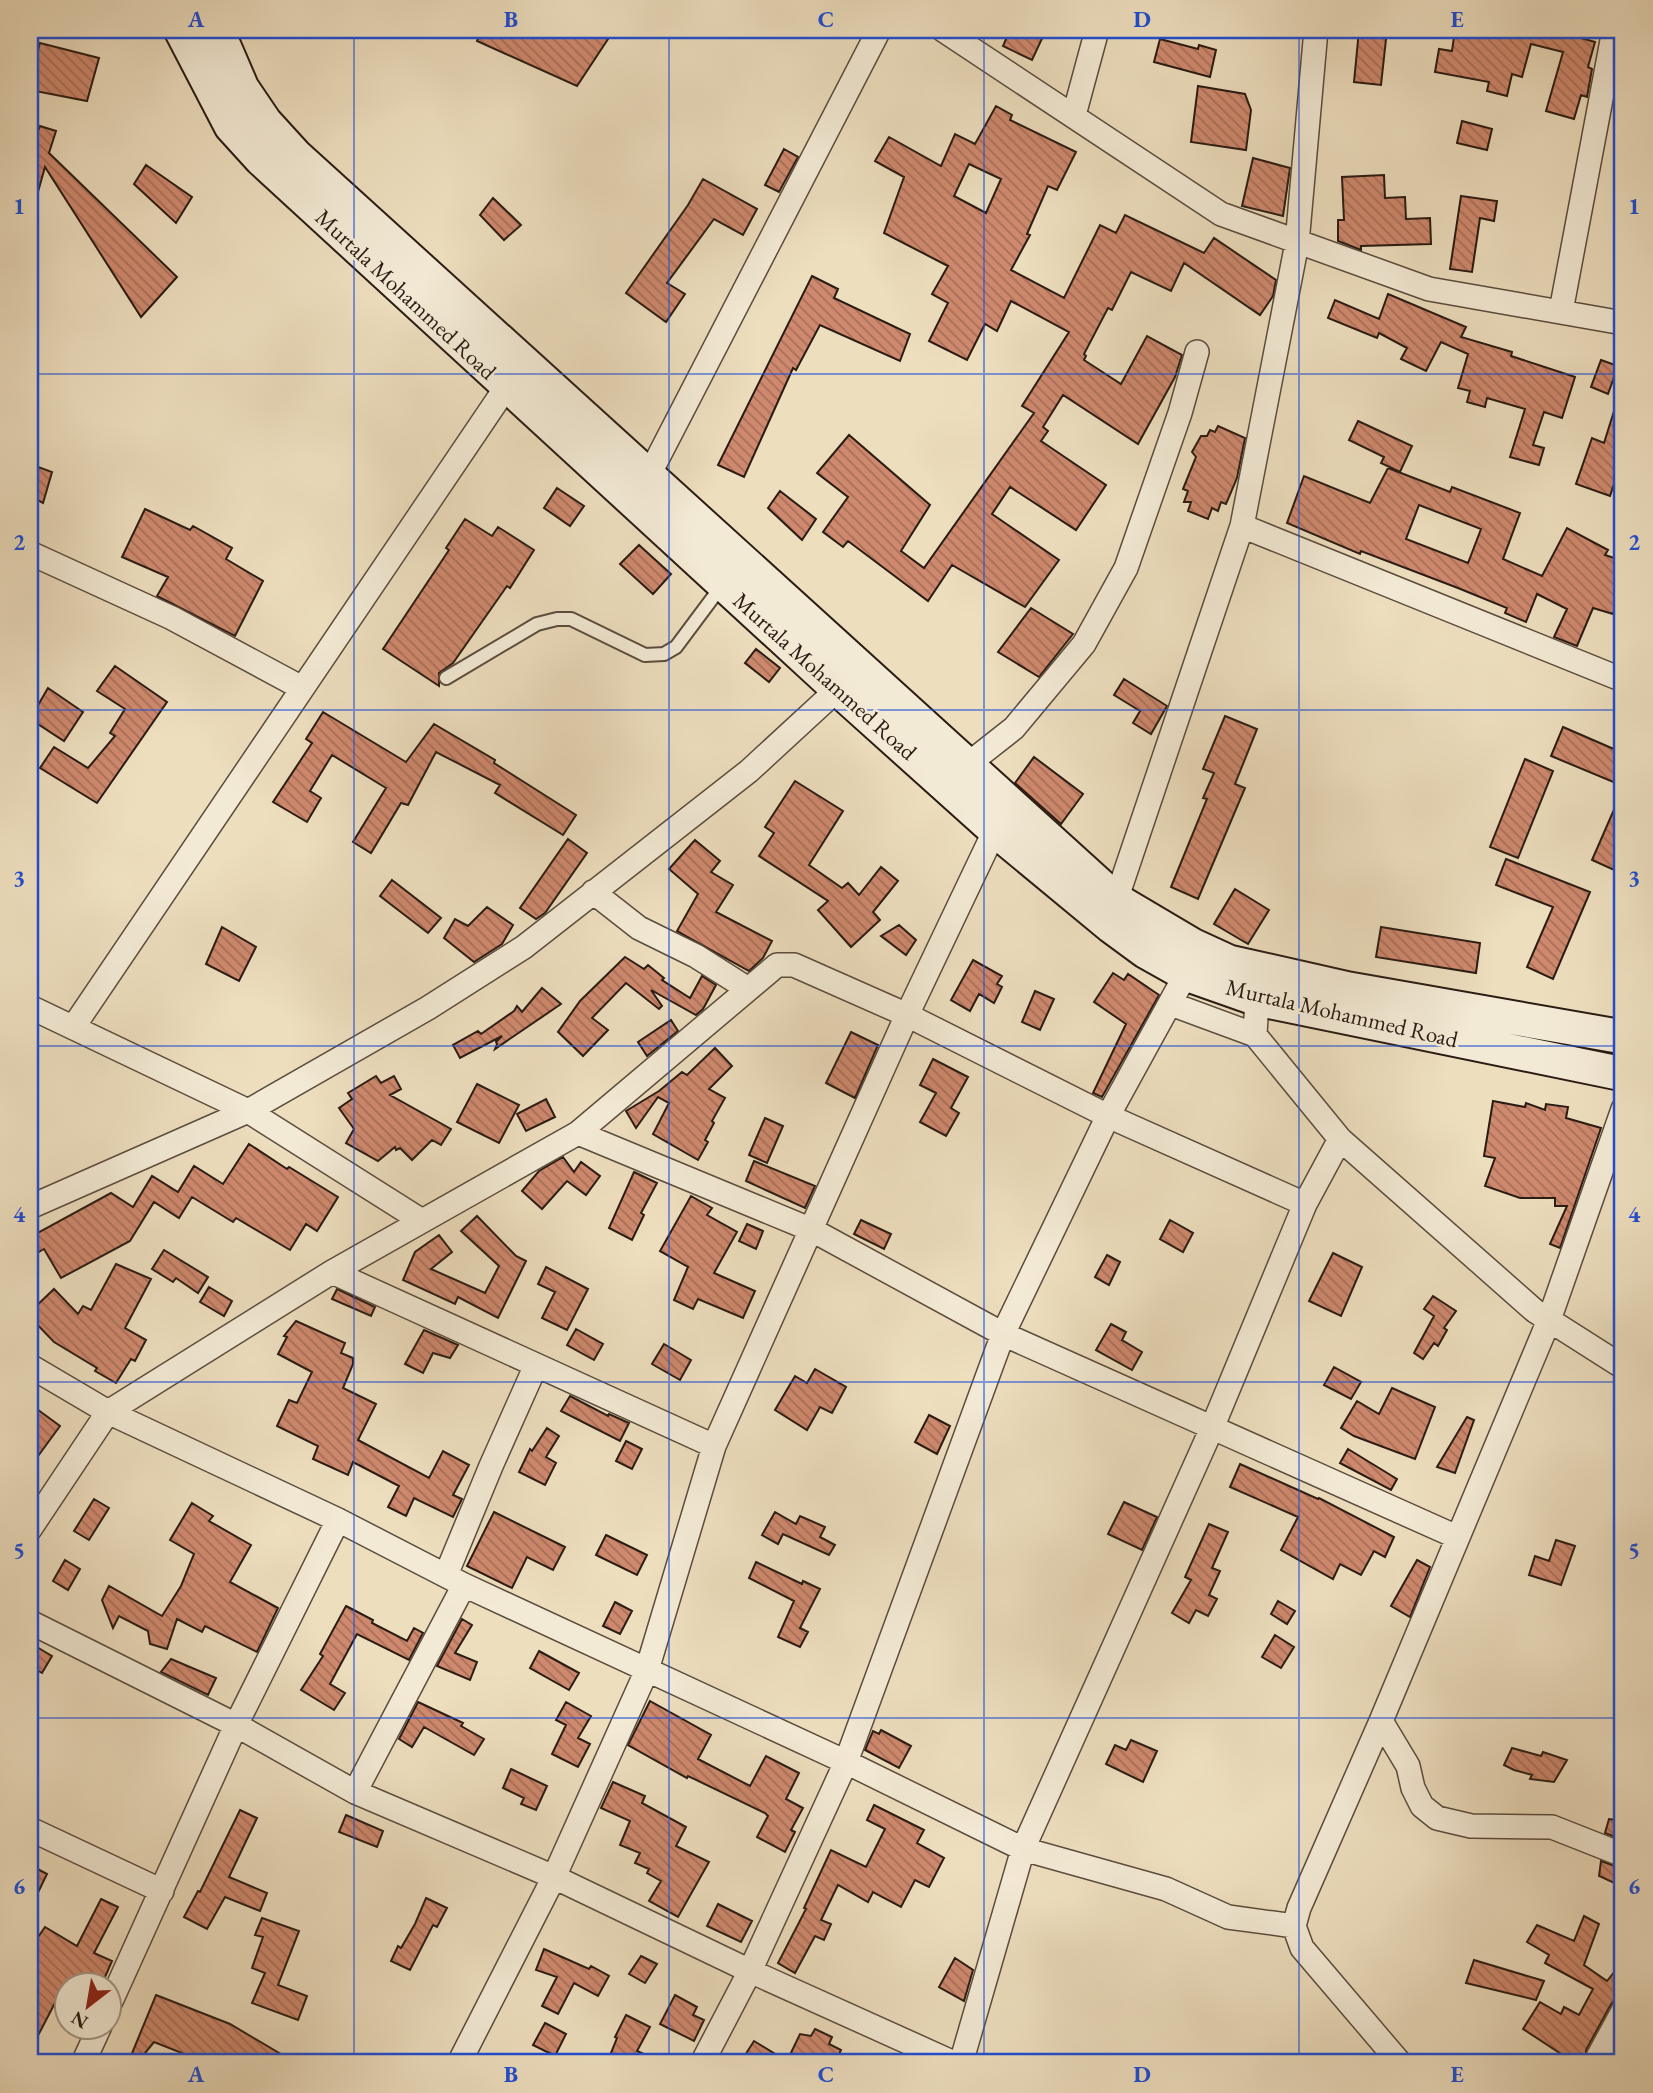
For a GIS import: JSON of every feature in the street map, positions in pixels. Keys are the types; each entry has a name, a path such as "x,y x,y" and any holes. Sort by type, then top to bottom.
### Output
{"main road":[{"name":"Murtala Mohammed Road","path":"181,30 231,126 261,159 995,830 1192,945 1229,962 1349,989 1623,1037"},
{"name":"Murtala Mohammed Road","path":"218,30 242,88 265,122 296,156 967,765 1068,874 1111,926 1145,951 1186,974 1256,999 1623,1074"}],"street":[{"path":"648,477 879,30"},
{"path":"943,30 1221,214 1429,289 1623,323"},
{"path":"1074,115 1097,30"},
{"path":"1116,900 1242,526 1297,243 1316,30"},
{"path":"1561,311 1614,30"},
{"path":"967,765 1014,728 1084,644 1126,568 1180,413 1197,352"},
{"path":"74,1026 507,386"},
{"path":"1242,526 1623,680"},
{"path":"30,553 172,618 302,688"},
{"path":"30,1207 248,1111 428,1007 524,947 749,771 838,689"},
{"path":"459,2063 554,1877 647,1670 714,1446 907,1015 995,830"},
{"path":"593,892 639,928 696,956 748,989"},
{"path":"30,1529 108,1412 332,1272 578,1133 777,965 794,965 907,1015 1108,1116 1305,1204"},
{"path":"702,2063 750,1971 846,1762 1003,1334 1108,1116 1186,974"},
{"path":"1255,1035 1256,999"},
{"path":"1171,1004 1255,1035 1340,1139 1535,1311 1623,1367"},
{"path":"30,1007 248,1111 422,1221"},
{"path":"1400,2063 1302,1948 1294,1926 1299,1908 1381,1721 1549,1320 1623,1109"},
{"path":"578,1133 811,1230 1003,1334 1457,1537"},
{"path":"961,2063 1023,1849 1212,1428 1305,1204 1340,1139"},
{"path":"332,1272 714,1446"},
{"path":"355,1792 455,1580 491,1466 536,1365"},
{"path":"30,1366 108,1412 338,1520 455,1580 846,1762 1023,1849 1166,1889 1228,1917 1294,1926"},
{"path":"122,1978 236,1726 338,1520"},
{"path":"30,1622 236,1726 355,1792 554,1877 750,1971 954,2063"},
{"path":"1381,1721 1408,1766 1413,1788 1422,1806 1437,1818 1471,1826 1552,1827 1623,1855"},
{"path":"30,1829 162,1891"},
{"path":"1598,2057 1623,2011"},
{"path":"83,2063 94,2040"}],"lane":[{"path":"446,678 537,624 557,619 571,619 645,655 664,654 676,647 723,584"}],"building":[{"path":"482,30 614,30 577,86 477,41"},
{"path":"1010,30 1046,30 1032,60 1003,46"},
{"path":"1359,30 1387,30 1381,85 1354,82"},
{"path":"1455,30 1553,30 1595,42 1588,67 1592,69 1587,97 1581,95 1574,119 1546,111 1563,52 1531,44 1522,77 1512,74 1507,96 1487,91 1489,82 1435,72 1439,49 1452,51"},
{"path":"1160,39 1198,49 1199,45 1216,50 1210,77 1154,62"},
{"path":"40,43 99,58 87,101 30,90 30,78"},
{"path":"1198,86 1245,94 1251,110 1246,150 1191,142"},
{"path":"996,106 1012,115 1010,120 1076,152 1057,190 1048,186 1027,234 1030,235 1011,270 1064,298 1100,225 1116,233 1125,215 1204,253 1214,238 1276,280 1273,296 1260,315 1184,263 1171,291 1131,272 1112,310 1108,308 1084,354 1084,360 1121,384 1147,336 1182,355 1175,377 1138,444 1063,395 1043,427 1048,431 1041,441 1106,485 1076,530 1010,487 992,514 1059,560 1025,607 952,565 928,601 848,541 843,547 823,532 848,497 817,473 849,435 930,505 901,551 924,568 1034,413 1022,406 1069,332 1011,301 997,331 985,324 967,360 929,341 948,303 932,294 948,266 884,233 904,177 875,161 889,137 941,166 955,134 975,144","holes":["969,164 1001,179 986,213 954,196"]},
{"path":"1462,121 1492,129 1487,150 1457,143"},
{"path":"40,126 56,131 49,153 177,277 141,317 45,167 34,206 30,205 30,141 35,139"},
{"path":"784,149 798,157 779,192 765,185"},
{"path":"1253,158 1290,168 1283,216 1242,206"},
{"path":"146,165 192,197 176,223 134,184"},
{"path":"1384,175 1385,198 1405,197 1406,219 1430,218 1431,244 1361,246 1361,250 1338,241 1338,220 1344,220 1342,177"},
{"path":"703,179 757,209 743,235 714,219 667,283 685,294 666,322 626,293 688,205"},
{"path":"1461,196 1497,201 1494,221 1480,218 1472,272 1450,269"},
{"path":"493,198 521,225 504,240 480,215"},
{"path":"812,276 838,289 834,298 910,334 900,361 820,325 796,370 793,368 744,477 718,465"},
{"path":"1388,294 1466,327 1461,337 1512,352 1511,356 1575,377 1562,418 1544,412 1533,445 1544,448 1539,465 1510,457 1525,409 1487,398 1485,407 1467,402 1470,391 1458,388 1468,354 1441,342 1426,371 1401,359 1407,348 1379,333 1377,338 1328,318 1335,300 1379,319"},
{"path":"1601,360 1618,366 1608,394 1591,387"},
{"path":"1620,392 1623,393 1623,442 1614,470 1618,472 1610,496 1576,484 1592,438 1604,443"},
{"path":"1358,421 1412,446 1400,472 1381,463 1384,457 1349,440"},
{"path":"1218,426 1245,438 1237,478 1226,504 1221,502 1218,511 1212,508 1208,519 1188,511 1191,502 1184,502 1188,491 1183,489 1196,457 1192,452 1201,436 1207,436 1210,430 1215,432"},
{"path":"30,464 52,472 43,503 30,496"},
{"path":"1388,468 1450,492 1452,487 1520,513 1503,559 1542,576 1567,528 1608,550 1605,555 1623,561 1623,584 1613,614 1593,608 1577,646 1554,637 1567,609 1537,594 1526,622 1505,613 1507,608 1361,551 1360,554 1287,523 1304,476 1370,503","holes":["1419,505 1481,529 1468,563 1406,539"]},
{"path":"557,488 584,506 570,526 544,508"},
{"path":"780,491 816,519 802,540 768,508"},
{"path":"145,509 190,530 193,526 232,548 226,559 263,581 235,636 157,596 168,577 122,557"},
{"path":"465,519 492,536 498,527 534,550 510,588 507,586 453,663 439,673 439,686 383,649 449,550 446,548"},
{"path":"639,545 671,574 653,594 620,564"},
{"path":"1031,608 1073,634 1039,677 998,652"},
{"path":"756,649 780,668 769,682 745,663"},
{"path":"115,666 167,702 97,803 40,768 54,747 88,768 115,736 110,733 125,709 97,691"},
{"path":"1124,679 1167,706 1151,734 1133,723 1140,711 1114,695"},
{"path":"48,688 83,712 64,741 30,719"},
{"path":"323,712 406,762 434,724 495,760 494,763 576,815 563,835 495,793 500,785 436,752 408,805 401,803 371,853 353,842 386,788 332,755 310,791 321,798 307,822 273,802 312,743 306,739"},
{"path":"1225,716 1257,729 1235,784 1245,788 1198,899 1171,887 1207,799 1203,798 1214,773 1203,769"},
{"path":"1563,727 1623,753 1623,786 1551,756"},
{"path":"1034,757 1083,794 1061,824 1015,783"},
{"path":"1525,759 1553,771 1518,858 1490,847"},
{"path":"795,781 843,811 809,865 842,888 848,883 859,895 881,867 898,881 873,912 880,920 851,947 818,910 828,901 759,856 774,833 765,827"},
{"path":"1623,789 1623,874 1592,860"},
{"path":"568,839 587,853 545,913 536,919 520,908"},
{"path":"695,840 720,861 711,872 733,885 716,912 772,941 763,958 749,971 677,931 698,894 669,869"},
{"path":"1506,859 1590,892 1553,979 1527,967 1553,907 1496,885"},
{"path":"392,880 441,918 428,933 380,896"},
{"path":"1235,889 1269,910 1248,944 1214,924"},
{"path":"487,907 513,925 502,944 474,962 444,938 455,919 468,926"},
{"path":"899,925 916,940 906,955 881,936"},
{"path":"222,927 256,947 239,981 206,964"},
{"path":"1381,927 1480,943 1476,973 1376,957"},
{"path":"625,957 644,969 648,965 664,978 662,980 690,998 702,976 716,985 703,1009 696,1015 651,990 662,1006 659,1009 626,983 592,1018 608,1030 583,1056 558,1032 580,1001"},
{"path":"973,960 1002,976 997,984 1002,987 994,1003 979,994 970,1011 951,1000"},
{"path":"1113,973 1124,980 1128,974 1159,995 1102,1097 1093,1093 1126,1024 1094,1002"},
{"path":"542,988 561,1004 495,1049 496,1042 502,1036 460,1058 453,1045 478,1031 481,1034 514,1011 517,1006 522,1012"},
{"path":"1035,991 1054,999 1040,1030 1022,1022"},
{"path":"671,1020 678,1031 647,1056 638,1042"},
{"path":"851,1032 878,1045 855,1098 826,1083"},
{"path":"715,1048 732,1066 709,1089 725,1098 712,1121 714,1123 705,1140 708,1142 698,1160 653,1134 669,1103 658,1097 636,1128 626,1111 659,1091 682,1072 687,1075"},
{"path":"933,1059 968,1077 951,1108 959,1113 946,1136 920,1122 936,1093 920,1085"},
{"path":"376,1076 381,1083 394,1076 401,1089 390,1095 451,1129 441,1145 432,1140 412,1160 400,1148 396,1150 395,1147 378,1161 346,1143 354,1129 339,1108 352,1099 348,1093"},
{"path":"477,1084 519,1105 499,1143 457,1122"},
{"path":"546,1099 555,1117 526,1131 517,1114"},
{"path":"1493,1101 1525,1107 1526,1103 1545,1110 1546,1104 1568,1107 1566,1118 1601,1128 1560,1248 1550,1244 1567,1206 1555,1206 1555,1198 1520,1198 1485,1186 1495,1158 1484,1156"},
{"path":"765,1118 783,1126 767,1163 749,1155"},
{"path":"249,1144 338,1197 317,1231 306,1224 290,1250 236,1218 233,1222 192,1197 179,1218 154,1202 130,1241 61,1278 44,1249 30,1257 30,1237 111,1193 133,1207 152,1176 178,1192 194,1166 223,1184"},
{"path":"563,1157 574,1172 581,1162 600,1176 586,1195 567,1181 542,1209 522,1191 539,1171"},
{"path":"754,1161 815,1186 805,1208 746,1181"},
{"path":"634,1172 657,1183 641,1213 644,1215 632,1240 609,1228"},
{"path":"691,1196 712,1208 707,1215 737,1232 714,1273 755,1291 743,1318 698,1299 693,1309 674,1300 688,1267 660,1251"},
{"path":"477,1216 516,1256 526,1261 498,1318 458,1297 455,1304 403,1280 415,1252 439,1235 452,1252 431,1269 485,1293 499,1266 461,1231"},
{"path":"861,1220 891,1234 884,1249 854,1234"},
{"path":"1170,1220 1193,1233 1183,1252 1160,1239"},
{"path":"747,1224 763,1231 756,1249 739,1241"},
{"path":"164,1250 208,1277 198,1293 176,1278 173,1282 152,1269"},
{"path":"1333,1253 1362,1267 1341,1316 1309,1301"},
{"path":"1107,1255 1120,1262 1109,1285 1095,1277"},
{"path":"116,1264 151,1279 125,1328 146,1340 135,1361 131,1359 116,1383 54,1342 30,1317 30,1312 54,1289 78,1314 83,1306 91,1310"},
{"path":"546,1267 588,1289 567,1330 542,1318 555,1292 538,1284"},
{"path":"209,1287 232,1301 224,1316 200,1302"},
{"path":"337,1289 375,1307 371,1316 332,1299"},
{"path":"1433,1296 1456,1311 1444,1328 1447,1330 1438,1346 1434,1343 1423,1359 1414,1353 1434,1316 1424,1309"},
{"path":"296,1321 345,1343 341,1353 353,1358 343,1388 376,1404 358,1440 429,1478 443,1451 469,1465 453,1495 462,1499 453,1517 414,1498 406,1516 388,1507 399,1486 353,1462 348,1475 313,1459 318,1446 277,1426 289,1400 297,1403 312,1372 278,1354 287,1337 284,1336"},
{"path":"1111,1324 1126,1332 1122,1340 1142,1352 1132,1370 1096,1350"},
{"path":"576,1329 603,1344 594,1360 567,1345"},
{"path":"424,1330 458,1345 450,1358 433,1353 423,1373 405,1364"},
{"path":"664,1344 691,1360 680,1380 652,1364"},
{"path":"1334,1367 1361,1382 1351,1399 1324,1385"},
{"path":"815,1369 846,1387 832,1413 820,1407 807,1430 775,1410 795,1376 807,1383"},
{"path":"1392,1388 1435,1407 1415,1459 1354,1436 1341,1428 1357,1401 1379,1414"},
{"path":"570,1396 608,1416 609,1414 629,1423 620,1441 561,1411"},
{"path":"30,1404 60,1426 30,1467"},
{"path":"929,1415 950,1426 937,1454 915,1442"},
{"path":"1467,1417 1474,1420 1455,1473 1437,1467"},
{"path":"547,1428 559,1436 546,1457 556,1463 545,1485 519,1472 530,1449 532,1451"},
{"path":"626,1441 642,1449 632,1469 616,1461"},
{"path":"1348,1449 1397,1479 1391,1490 1340,1463"},
{"path":"1240,1464 1319,1498 1394,1537 1385,1557 1374,1551 1361,1575 1340,1564 1333,1579 1281,1550 1298,1517 1230,1487"},
{"path":"94,1499 109,1508 89,1540 74,1531"},
{"path":"1124,1502 1157,1517 1142,1550 1108,1534"},
{"path":"192,1503 213,1516 209,1521 251,1545 230,1582 278,1608 257,1652 205,1626 202,1632 177,1619 167,1649 150,1644 148,1631 119,1616 113,1628 102,1600 109,1586 162,1616 181,1586 194,1554 170,1540"},
{"path":"494,1512 565,1547 553,1570 527,1557 512,1588 467,1566"},
{"path":"775,1512 796,1524 800,1516 825,1527 820,1537 835,1545 829,1555 783,1534 778,1544 762,1535"},
{"path":"1209,1524 1228,1532 1212,1568 1220,1571 1209,1595 1217,1599 1208,1616 1196,1610 1189,1623 1172,1613 1191,1580 1185,1577"},
{"path":"606,1535 647,1555 637,1575 596,1555"},
{"path":"1556,1540 1575,1546 1561,1585 1529,1575 1535,1556 1549,1561"},
{"path":"65,1560 80,1569 68,1590 53,1581"},
{"path":"1417,1560 1430,1567 1410,1617 1391,1606"},
{"path":"756,1562 802,1584 803,1581 820,1589 800,1628 808,1632 800,1647 778,1637 794,1601 749,1578"},
{"path":"1278,1601 1295,1611 1287,1624 1271,1614"},
{"path":"615,1602 632,1611 620,1634 603,1626"},
{"path":"346,1606 407,1641 414,1628 423,1633 409,1660 357,1634 330,1684 345,1693 334,1710 301,1690 323,1656 320,1654"},
{"path":"462,1619 472,1625 455,1653 477,1662 470,1680 437,1666"},
{"path":"1275,1635 1294,1647 1281,1668 1262,1657"},
{"path":"30,1643 52,1656 42,1673 30,1666"},
{"path":"539,1651 579,1673 569,1690 530,1668"},
{"path":"171,1659 216,1678 208,1695 161,1672"},
{"path":"650,1701 711,1735 698,1759 750,1786 766,1756 799,1773 786,1799 803,1808 791,1830 795,1832 785,1852 757,1837 768,1816 765,1813 688,1776 687,1778 628,1745"},
{"path":"418,1702 463,1723 461,1726 484,1739 474,1755 424,1727 412,1747 399,1739"},
{"path":"566,1702 591,1716 578,1738 590,1744 578,1767 552,1754 566,1725 556,1720"},
{"path":"881,1730 911,1746 899,1768 865,1750 873,1731 879,1734"},
{"path":"1131,1740 1157,1751 1143,1782 1106,1764 1115,1745 1126,1750"},
{"path":"1512,1748 1541,1756 1543,1752 1567,1760 1554,1782 1530,1779 1532,1775 1504,1765"},
{"path":"511,1769 547,1786 536,1810 521,1804 524,1798 503,1788"},
{"path":"613,1782 645,1796 642,1803 686,1827 676,1846 709,1862 678,1917 649,1901 661,1881 647,1873 649,1869 635,1863 640,1853 620,1845 630,1821 601,1808"},
{"path":"874,1805 924,1830 917,1843 944,1858 929,1887 915,1880 901,1907 873,1892 868,1902 838,1885 821,1920 831,1924 824,1940 815,1936 795,1973 778,1963 806,1909 804,1908 831,1850 866,1867 885,1829 867,1820"},
{"path":"240,1810 257,1818 229,1877 267,1893 260,1911 225,1897 207,1929 184,1917 198,1891 200,1892"},
{"path":"346,1815 383,1831 377,1847 339,1832"},
{"path":"1609,1819 1623,1821 1623,1840 1605,1833"},
{"path":"1601,1861 1623,1869 1623,1887 1599,1876"},
{"path":"30,1865 47,1874 30,1909"},
{"path":"426,1898 447,1908 437,1927 433,1925 410,1970 391,1961 398,1946 401,1948 415,1924"},
{"path":"101,1899 118,1907 94,1953 112,1961 108,1970 52,1970 52,2009 30,2051 30,1936 36,1940 45,1927 77,1946"},
{"path":"718,1904 752,1921 741,1942 707,1926"},
{"path":"1584,1916 1599,1924 1584,1965 1607,1981 1623,1961 1623,1997 1611,2004 1586,2050 1586,2063 1575,2063 1523,2029 1540,2002 1561,2014 1564,2007 1579,2015 1593,1989 1545,1963 1549,1955 1527,1942 1537,1925 1574,1941"},
{"path":"262,1918 299,1931 278,1985 307,1996 298,2020 252,2003 265,1973 252,1968 263,1937 255,1935"},
{"path":"544,1949 589,1969 591,1966 609,1976 598,1996 574,1983 558,2014 542,2006 557,1977 536,1970"},
{"path":"641,1956 657,1964 645,1983 629,1974"},
{"path":"955,1958 973,1970 964,2001 939,1987"},
{"path":"1474,1960 1544,1981 1536,2000 1466,1983"},
{"path":"156,1995 230,2024 296,2063 178,2063 182,2053 154,2042 137,2063 128,2063"},
{"path":"675,1995 697,2007 693,2015 704,2020 694,2041 660,2024"},
{"path":"626,2015 650,2027 637,2051 664,2063 622,2063 609,2058 617,2038 615,2037"},
{"path":"545,2023 566,2034 555,2056 533,2045"},
{"path":"815,2029 832,2037 829,2044 841,2050 835,2063 740,2063 754,2041 787,2061 800,2034 811,2036"}]}
